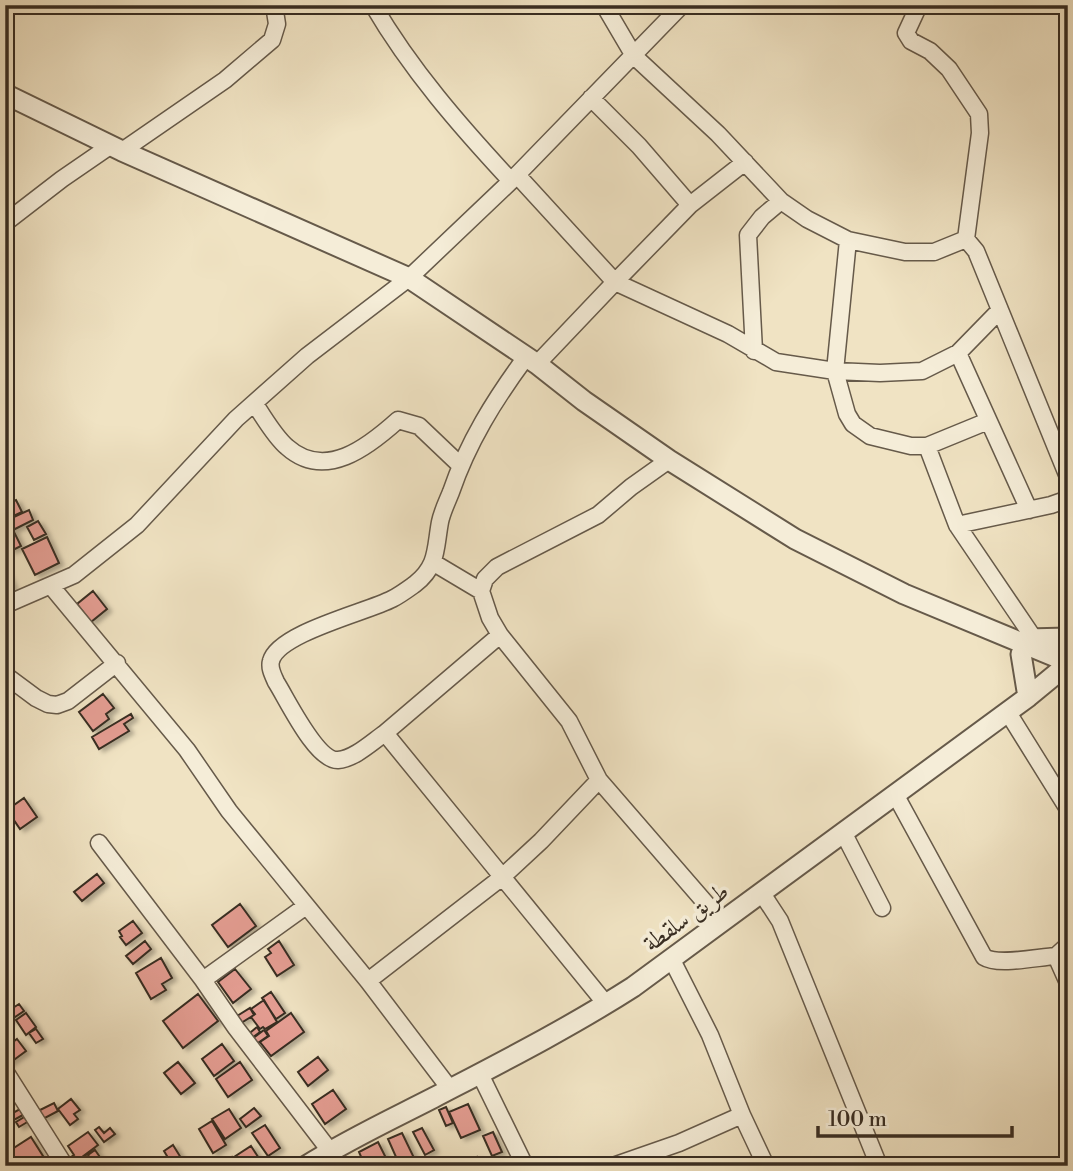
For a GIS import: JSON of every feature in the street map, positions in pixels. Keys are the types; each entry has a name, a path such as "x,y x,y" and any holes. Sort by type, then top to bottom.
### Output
{"street":[{"path":"5,223 62,179 225,80 272,40 277,24 274,5"},
{"path":"373,5 440,102 514,178 571,231 615,282 728,334 776,362 835,371 922,371 958,353 1000,310"},
{"path":"604,5 634,56 745,162 781,201 807,219 848,240 915,252 934,252 966,239"},
{"path":"5,605 51,586 82,569 137,525 254,403 307,356 409,278 514,178 682,5"},
{"path":"919,5 906,33 911,41 930,51 949,69 979,114 966,239 976,251 1068,477"},
{"path":"7,96 116,148 409,278 532,361 584,401 670,460 807,545 856,572 1028,647 1068,638"},
{"path":"592,99 639,146 690,205"},
{"path":"500,635 385,733 348,757 338,760 322,754 271,672 271,661 285,645 320,625 393,598 418,582 434,563 441,520 460,465 490,409 532,361 690,205 745,162"},
{"path":"754,351 748,235 762,217 781,201"},
{"path":"848,240 835,371 847,414 860,431 892,442 927,446 988,421"},
{"path":"958,353 1029,510"},
{"path":"254,403 286,446 303,459 336,461 353,455 398,420 419,426 460,465"},
{"path":"927,446 957,525 1028,647 1028,697"},
{"path":"670,460 598,514 498,567 485,579 481,591 490,618 500,635 569,721 599,780 722,922"},
{"path":"957,525 1068,499"},
{"path":"434,563 481,591"},
{"path":"51,586 187,750 229,811 368,981 450,1089"},
{"path":"973,625 1007,636 1064,667"},
{"path":"1007,636 1064,667"},
{"path":"5,674 36,698 57,705 68,701 117,663"},
{"name":"طريق سلقطة","path":"306,1166 606,1004 1028,697 1064,667"},
{"path":"1007,711 1068,809"},
{"path":"385,733 606,1004"},
{"path":"368,981 501,878 541,841 599,780"},
{"path":"895,794 984,957 998,961 1062,951 1068,983"},
{"path":"843,832 882,908"},
{"path":"99,843 330,1151"},
{"path":"761,892 780,921 879,1166"},
{"path":"203,980 306,906"},
{"path":"671,958 710,1035 766,1166"},
{"path":"5,1071 57,1163"},
{"path":"480,1074 525,1166"},
{"path":"613,1166 679,1143 742,1115"}],"building":[{"path":"16,500 22,512 5,520 5,505"},
{"path":"29,510 33,520 13,530 21,546 11,551 5,540 5,521"},
{"path":"38,521 46,534 34,540 27,527"},
{"path":"47,537 59,563 35,575 22,549"},
{"path":"5,572 13,587 5,590"},
{"path":"93,591 107,609 91,622 77,604"},
{"path":"103,694 114,708 106,714 109,719 93,731 79,712"},
{"path":"131,714 133,718 124,724 129,731 99,749 92,737"},
{"path":"24,798 37,817 20,829 7,810"},
{"path":"97,874 104,883 82,901 74,892"},
{"path":"240,904 256,926 228,947 212,925"},
{"path":"133,921 142,933 126,945 119,931"},
{"path":"145,941 151,949 133,964 126,956"},
{"path":"279,941 294,965 277,976 265,957 271,953 268,949"},
{"path":"161,958 172,978 162,984 166,990 151,999 136,973"},
{"path":"235,969 251,989 233,1003 218,982"},
{"path":"271,992 285,1013 276,1019 262,998"},
{"path":"198,994 218,1021 183,1048 163,1021"},
{"path":"264,1000 277,1022 260,1029 251,1017 255,1014 251,1009"},
{"path":"19,1004 24,1011 9,1021 5,1013"},
{"path":"250,1008 254,1015 241,1023 237,1016"},
{"path":"26,1013 36,1027 26,1035 16,1020"},
{"path":"291,1013 304,1032 271,1056 260,1042 269,1036 266,1031"},
{"path":"257,1027 260,1032 248,1041 245,1037"},
{"path":"36,1029 43,1039 36,1043 29,1033"},
{"path":"264,1030 268,1036 252,1047 248,1042"},
{"path":"17,1039 26,1051 7,1065 5,1048"},
{"path":"222,1044 234,1061 214,1076 202,1059"},
{"path":"318,1057 328,1070 308,1086 298,1072"},
{"path":"178,1062 195,1083 181,1094 164,1073"},
{"path":"240,1062 252,1080 228,1097 216,1079"},
{"path":"333,1090 346,1109 325,1124 312,1104"},
{"path":"71,1099 80,1110 74,1114 78,1119 70,1125 58,1109"},
{"path":"54,1103 58,1111 43,1119 38,1111"},
{"path":"468,1104 480,1130 461,1138 449,1112"},
{"path":"446,1107 453,1123 446,1126 439,1110"},
{"path":"254,1108 261,1116 246,1127 240,1119"},
{"path":"20,1109 23,1115 12,1121 9,1115"},
{"path":"229,1109 241,1128 225,1139 212,1119"},
{"path":"26,1116 29,1121 19,1127 16,1122"},
{"path":"212,1121 226,1145 213,1153 199,1129"},
{"path":"265,1125 280,1148 268,1156 252,1133"},
{"path":"99,1127 104,1133 110,1128 115,1134 104,1142 95,1130"},
{"path":"422,1128 434,1150 425,1155 413,1132"},
{"path":"88,1132 98,1145 70,1166 65,1161 74,1155 68,1146"},
{"path":"493,1132 502,1152 492,1156 483,1136"},
{"path":"402,1133 416,1162 409,1166 400,1166 388,1139"},
{"path":"31,1137 43,1156 27,1166 20,1166 17,1160 13,1163 6,1153"},
{"path":"378,1142 387,1160 375,1166 365,1166 359,1152"},
{"path":"173,1145 186,1166 173,1166 164,1151"},
{"path":"251,1146 264,1166 250,1166 247,1161 240,1166 234,1157"},
{"path":"95,1150 102,1160 95,1165 88,1155"},
{"path":"86,1156 91,1163 87,1166 72,1166"},
{"path":"232,1157 238,1166 224,1166 223,1163"},
{"path":"477,1157 481,1166 470,1166 468,1162"}]}
